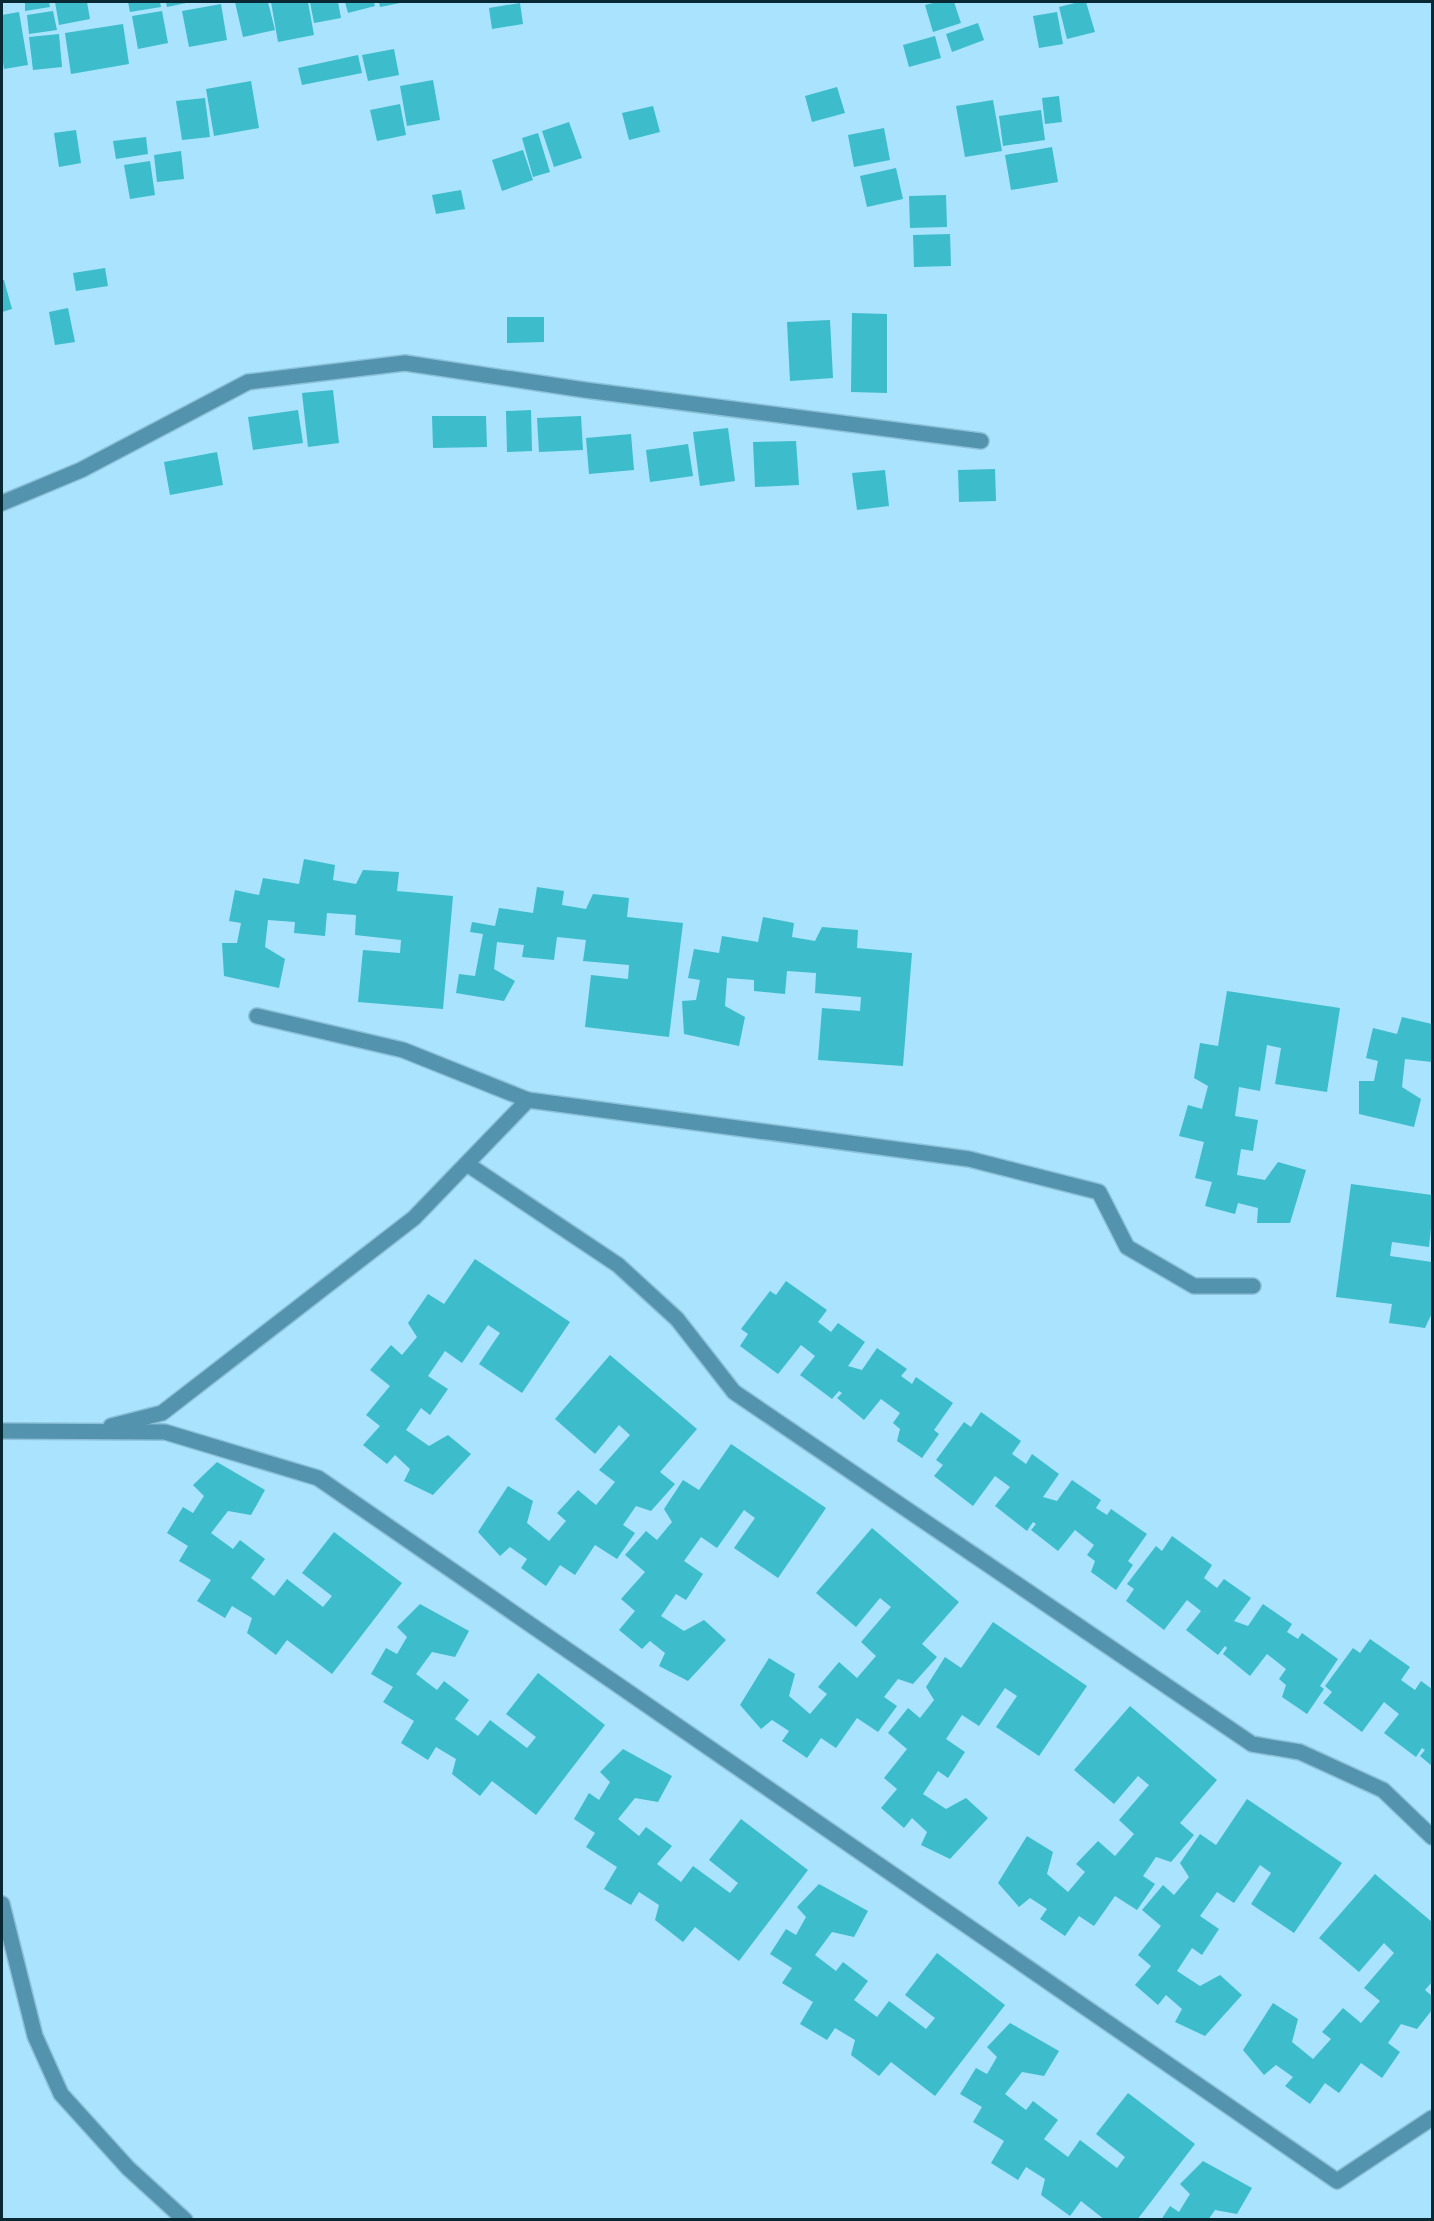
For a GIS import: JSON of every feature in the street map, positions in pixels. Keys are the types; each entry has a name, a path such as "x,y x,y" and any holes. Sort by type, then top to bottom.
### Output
{"street":[{"path":"2,503 81,470 248,382 405,363 585,390 981,441"},
{"path":"257,1016 403,1050 528,1100 969,1158 1100,1192 1127,1247 1194,1286 1253,1286"},
{"path":"91,1431 162,1413 414,1218 528,1100"},
{"path":"467,1164 618,1265 677,1319 734,1392 1252,1744 1300,1752 1383,1790 1432,1837"},
{"path":"2,1431 165,1432 318,1478 1336,2181 1432,2118"},
{"path":"2,1904 35,2036 61,2094 129,2168 185,2220"}],"building":[{"path":"25,2 49,2 50,7 25,11"},
{"path":"55,2 87,2 90,19 59,25"},
{"path":"128,2 160,2 161,7 130,12"},
{"path":"166,2 186,2 186,3 167,7"},
{"path":"235,2 268,2 275,30 243,37"},
{"path":"271,2 308,2 314,35 278,42"},
{"path":"310,2 338,2 341,18 314,23"},
{"path":"345,2 374,2 375,6 348,13"},
{"path":"379,2 400,2 400,3 380,7"},
{"path":"954,2 961,23 933,32 925,5"},
{"path":"1086,2 1095,32 1067,39 1059,7"},
{"path":"520,3 523,24 492,29 489,8"},
{"path":"221,4 227,40 189,47 182,11"},
{"path":"53,11 57,30 29,34 27,15"},
{"path":"162,11 168,43 138,49 132,16"},
{"path":"19,12 28,65 4,69 2,15"},
{"path":"1057,12 1063,44 1039,48 1033,16"},
{"path":"978,23 984,40 952,52 946,34"},
{"path":"123,24 129,64 71,74 65,33"},
{"path":"59,34 62,67 33,70 29,37"},
{"path":"935,36 941,58 909,67 903,45"},
{"path":"394,49 399,75 368,81 362,55"},
{"path":"358,55 362,73 302,85 298,68"},
{"path":"433,80 440,120 407,126 400,86"},
{"path":"251,81 259,128 214,136 206,89"},
{"path":"837,87 845,113 812,122 805,96"},
{"path":"1059,96 1062,122 1045,124 1042,98"},
{"path":"205,98 210,137 182,140 176,101"},
{"path":"993,100 1002,151 965,157 956,106"},
{"path":"400,104 406,135 377,141 370,110"},
{"path":"653,106 660,132 629,140 622,113"},
{"path":"1041,110 1045,140 1003,146 999,116"},
{"path":"569,122 582,158 554,167 542,131"},
{"path":"884,128 890,160 854,167 848,135"},
{"path":"76,130 81,163 59,167 54,133"},
{"path":"538,133 550,172 533,177 522,138"},
{"path":"146,137 148,154 116,159 113,141"},
{"path":"1052,147 1058,182 1011,190 1005,155"},
{"path":"523,150 533,180 502,191 492,160"},
{"path":"181,151 184,179 157,182 154,155"},
{"path":"150,161 155,195 130,199 124,165"},
{"path":"896,168 903,199 867,207 860,176"},
{"path":"461,190 465,209 436,214 432,195"},
{"path":"946,195 947,227 910,228 909,196"},
{"path":"950,234 951,266 914,267 913,235"},
{"path":"105,268 108,286 76,291 73,273"},
{"path":"2,280 4,280 12,309 2,312"},
{"path":"68,308 75,342 55,345 49,312"},
{"path":"852,313 887,314 887,393 851,392"},
{"path":"507,317 544,317 544,342 507,343"},
{"path":"830,320 833,378 790,381 787,322"},
{"path":"333,390 339,443 308,447 302,393"},
{"path":"298,410 303,443 253,450 248,417"},
{"path":"531,410 532,451 507,452 506,411"},
{"path":"432,416 486,416 487,447 433,448"},
{"path":"581,416 583,450 539,452 537,418"},
{"path":"728,428 735,481 700,486 693,432"},
{"path":"631,434 634,470 589,474 586,438"},
{"path":"796,441 799,485 755,487 753,442"},
{"path":"688,444 693,476 650,482 646,450"},
{"path":"217,452 223,485 170,495 164,462"},
{"path":"995,469 996,501 959,502 958,470"},
{"path":"885,470 889,506 857,510 852,473"},
{"path":"304,859 335,865 333,880 356,884 363,870 399,872 397,891 453,896 443,1009 358,1002 363,950 400,953 401,940 355,935 356,915 327,913 325,936 294,933 295,922 268,920 265,947 285,959 279,988 224,976 222,943 237,943 241,923 229,921 235,890 259,895 263,878 299,884"},
{"path":"537,887 564,891 562,905 586,909 593,894 629,898 627,917 683,923 669,1037 585,1027 591,975 628,979 629,965 583,961 586,940 557,937 554,960 522,957 524,945 497,942 494,969 515,981 504,1001 456,993 459,974 475,976 483,934 470,932 472,922 495,926 499,908 533,913"},
{"path":"763,917 794,923 792,937 815,941 822,927 858,930 857,948 912,953 903,1066 818,1060 822,1008 860,1011 861,997 815,993 816,973 787,971 785,994 754,991 754,980 727,978 725,1006 745,1017 739,1046 684,1034 682,1001 696,1000 700,980 688,978 694,949 719,953 722,936 758,942"},
{"path":"1227,991 1340,1008 1327,1092 1275,1084 1281,1048 1267,1045 1260,1091 1239,1087 1235,1116 1258,1120 1253,1151 1241,1149 1237,1175 1265,1180 1278,1162 1306,1170 1290,1223 1257,1223 1258,1208 1238,1203 1235,1214 1205,1206 1212,1182 1195,1178 1204,1142 1179,1136 1188,1105 1202,1109 1208,1086 1194,1078 1200,1043 1218,1046"},
{"path":"1402,1017 1432,1024 1432,1062 1405,1059 1402,1087 1421,1099 1414,1127 1359,1114 1359,1081 1374,1081 1378,1061 1366,1058 1373,1028 1397,1034"},
{"path":"1351,1184 1432,1195 1429,1247 1392,1242 1390,1256 1432,1262 1432,1313 1425,1328 1389,1323 1392,1304 1336,1297"},
{"path":"475,1259 570,1322 522,1393 479,1364 500,1333 488,1325 462,1363 445,1351 428,1376 448,1389 430,1415 421,1408 406,1430 429,1446 448,1435 471,1454 433,1495 404,1481 410,1469 395,1455 387,1464 363,1445 380,1426 366,1415 390,1386 370,1370 391,1345 402,1355 417,1337 408,1323 428,1294 444,1304"},
{"path":"786,1281 827,1310 818,1322 831,1332 838,1323 865,1342 848,1366 862,1370 877,1348 907,1369 901,1376 912,1384 916,1377 953,1403 934,1430 939,1434 922,1458 897,1441 900,1429 893,1423 900,1413 881,1399 864,1420 837,1398 842,1393 839,1391 832,1399 800,1375 815,1356 801,1345 778,1374 740,1346 748,1334 741,1329 770,1291 776,1295"},
{"path":"610,1355 697,1429 660,1472 675,1484 651,1511 636,1506 623,1525 635,1533 617,1559 595,1545 575,1575 560,1565 546,1586 521,1568 527,1559 510,1547 500,1556 478,1532 508,1486 533,1501 527,1523 549,1541 566,1521 557,1513 578,1490 596,1505 615,1482 599,1470 630,1435 619,1425 595,1454 555,1419"},
{"path":"981,1412 1021,1441 1012,1454 1026,1464 1032,1454 1059,1474 1043,1497 1057,1501 1072,1480 1101,1500 1096,1508 1107,1515 1111,1509 1147,1534 1128,1561 1133,1565 1116,1590 1091,1572 1095,1561 1087,1555 1094,1545 1075,1530 1058,1551 1031,1530 1036,1524 1033,1522 1027,1531 995,1506 1010,1487 995,1476 973,1506 934,1476 943,1465 936,1460 964,1422 971,1427"},
{"path":"731,1444 826,1508 778,1578 734,1548 755,1518 744,1510 717,1548 701,1537 684,1561 703,1574 686,1600 676,1594 661,1616 684,1631 704,1620 726,1640 688,1681 659,1666 665,1653 650,1641 642,1649 619,1630 635,1611 621,1599 645,1572 625,1555 646,1531 657,1540 672,1522 664,1509 683,1480 699,1490"},
{"path":"217,1462 265,1490 251,1515 228,1511 211,1533 233,1549 240,1540 265,1559 251,1578 274,1596 287,1579 323,1607 332,1596 302,1573 334,1532 402,1583 332,1674 287,1640 276,1655 247,1633 252,1618 232,1606 225,1618 197,1601 211,1580 179,1561 188,1546 167,1533 183,1507 193,1513 204,1496 193,1485"},
{"path":"872,1528 959,1602 922,1644 937,1657 913,1684 898,1679 884,1697 897,1706 878,1732 857,1718 836,1748 821,1738 807,1758 782,1741 789,1731 772,1720 761,1729 740,1705 769,1658 795,1674 789,1696 810,1714 827,1694 818,1687 839,1662 857,1678 876,1656 861,1642 891,1607 880,1598 856,1627 816,1593"},
{"path":"1172,1536 1212,1565 1204,1578 1217,1588 1224,1579 1251,1598 1234,1621 1248,1626 1263,1604 1292,1624 1287,1632 1298,1639 1302,1633 1338,1659 1320,1686 1324,1689 1307,1714 1282,1697 1286,1685 1279,1679 1286,1669 1267,1654 1250,1676 1223,1654 1227,1648 1225,1646 1218,1655 1186,1630 1201,1611 1187,1600 1164,1630 1126,1601 1134,1589 1127,1584 1156,1546 1162,1551"},
{"path":"420,1604 469,1631 455,1657 432,1652 416,1674 437,1690 444,1681 469,1700 455,1719 478,1736 490,1720 527,1748 536,1737 506,1714 538,1673 605,1725 536,1815 492,1781 480,1796 452,1774 456,1759 436,1747 428,1760 401,1743 414,1721 383,1702 393,1687 371,1674 386,1648 397,1654 407,1637 397,1627"},
{"path":"993,1622 1087,1686 1039,1756 996,1727 1017,1696 1005,1688 979,1726 962,1715 946,1739 965,1752 948,1778 938,1771 923,1794 946,1809 966,1798 988,1818 950,1859 921,1845 927,1832 912,1818 904,1828 881,1808 897,1789 884,1778 907,1749 888,1733 908,1708 920,1718 934,1700 926,1687 945,1657 961,1668"},
{"path":"1370,1639 1410,1667 1401,1680 1415,1690 1421,1681 1432,1689 1432,1766 1420,1756 1425,1750 1422,1748 1416,1757 1384,1733 1399,1714 1384,1702 1362,1732 1323,1703 1332,1692 1325,1686 1353,1648 1360,1653"},
{"path":"1130,1706 1217,1780 1180,1823 1194,1835 1171,1862 1156,1857 1143,1876 1155,1884 1137,1910 1115,1896 1094,1926 1079,1916 1065,1936 1040,1919 1047,1909 1030,1898 1019,1907 998,1883 1027,1836 1053,1852 1047,1874 1068,1892 1085,1872 1076,1864 1098,1841 1115,1856 1134,1834 1119,1820 1149,1785 1138,1776 1114,1804 1074,1770"},
{"path":"623,1749 672,1776 658,1802 635,1798 618,1819 639,1836 646,1827 672,1846 657,1864 681,1882 693,1866 730,1893 738,1883 709,1860 741,1819 808,1870 739,1961 695,1927 683,1942 655,1920 659,1905 639,1892 631,1905 604,1889 617,1867 586,1847 595,1833 574,1819 589,1793 599,1800 610,1782 600,1772"},
{"path":"1247,1799 1342,1863 1294,1933 1251,1904 1271,1873 1260,1865 1234,1903 1217,1892 1200,1916 1219,1929 1202,1955 1192,1948 1177,1971 1200,1986 1220,1975 1242,1995 1205,2036 1175,2022 1182,2009 1166,1995 1158,2005 1135,1985 1151,1966 1138,1955 1161,1926 1142,1910 1163,1885 1174,1895 1189,1877 1180,1863 1200,1834 1216,1845"},
{"path":"1375,1874 1432,1922 1432,1982 1425,1990 1432,1996 1432,2010 1417,2029 1401,2024 1388,2043 1400,2052 1382,2078 1361,2063 1339,2093 1325,2083 1310,2104 1285,2086 1293,2077 1276,2065 1264,2075 1243,2050 1273,2003 1298,2019 1292,2042 1313,2059 1331,2039 1322,2032 1343,2008 1361,2023 1380,2001 1364,1988 1394,1953 1384,1943 1359,1972 1319,1938"},
{"path":"819,1884 868,1911 854,1937 832,1932 815,1955 836,1971 843,1962 868,1981 854,2000 877,2017 889,2001 926,2029 935,2018 905,1995 937,1953 1005,2005 935,2096 891,2062 879,2076 851,2055 855,2040 835,2028 827,2040 800,2024 813,2002 782,1983 792,1968 770,1954 786,1929 796,1935 806,1917 797,1907"},
{"path":"1010,2023 1059,2051 1044,2076 1022,2072 1005,2094 1026,2110 1033,2101 1058,2120 1044,2139 1068,2157 1080,2140 1117,2168 1125,2157 1096,2134 1128,2093 1195,2144 1137,2220 1105,2220 1081,2201 1070,2216 1041,2195 1045,2179 1026,2167 1018,2180 991,2163 1004,2141 973,2122 982,2107 960,2094 976,2068 987,2074 997,2057 987,2047"},
{"path":"1203,2161 1252,2188 1237,2214 1215,2210 1208,2220 1161,2220 1170,2206 1179,2212 1190,2194 1180,2184"}]}
